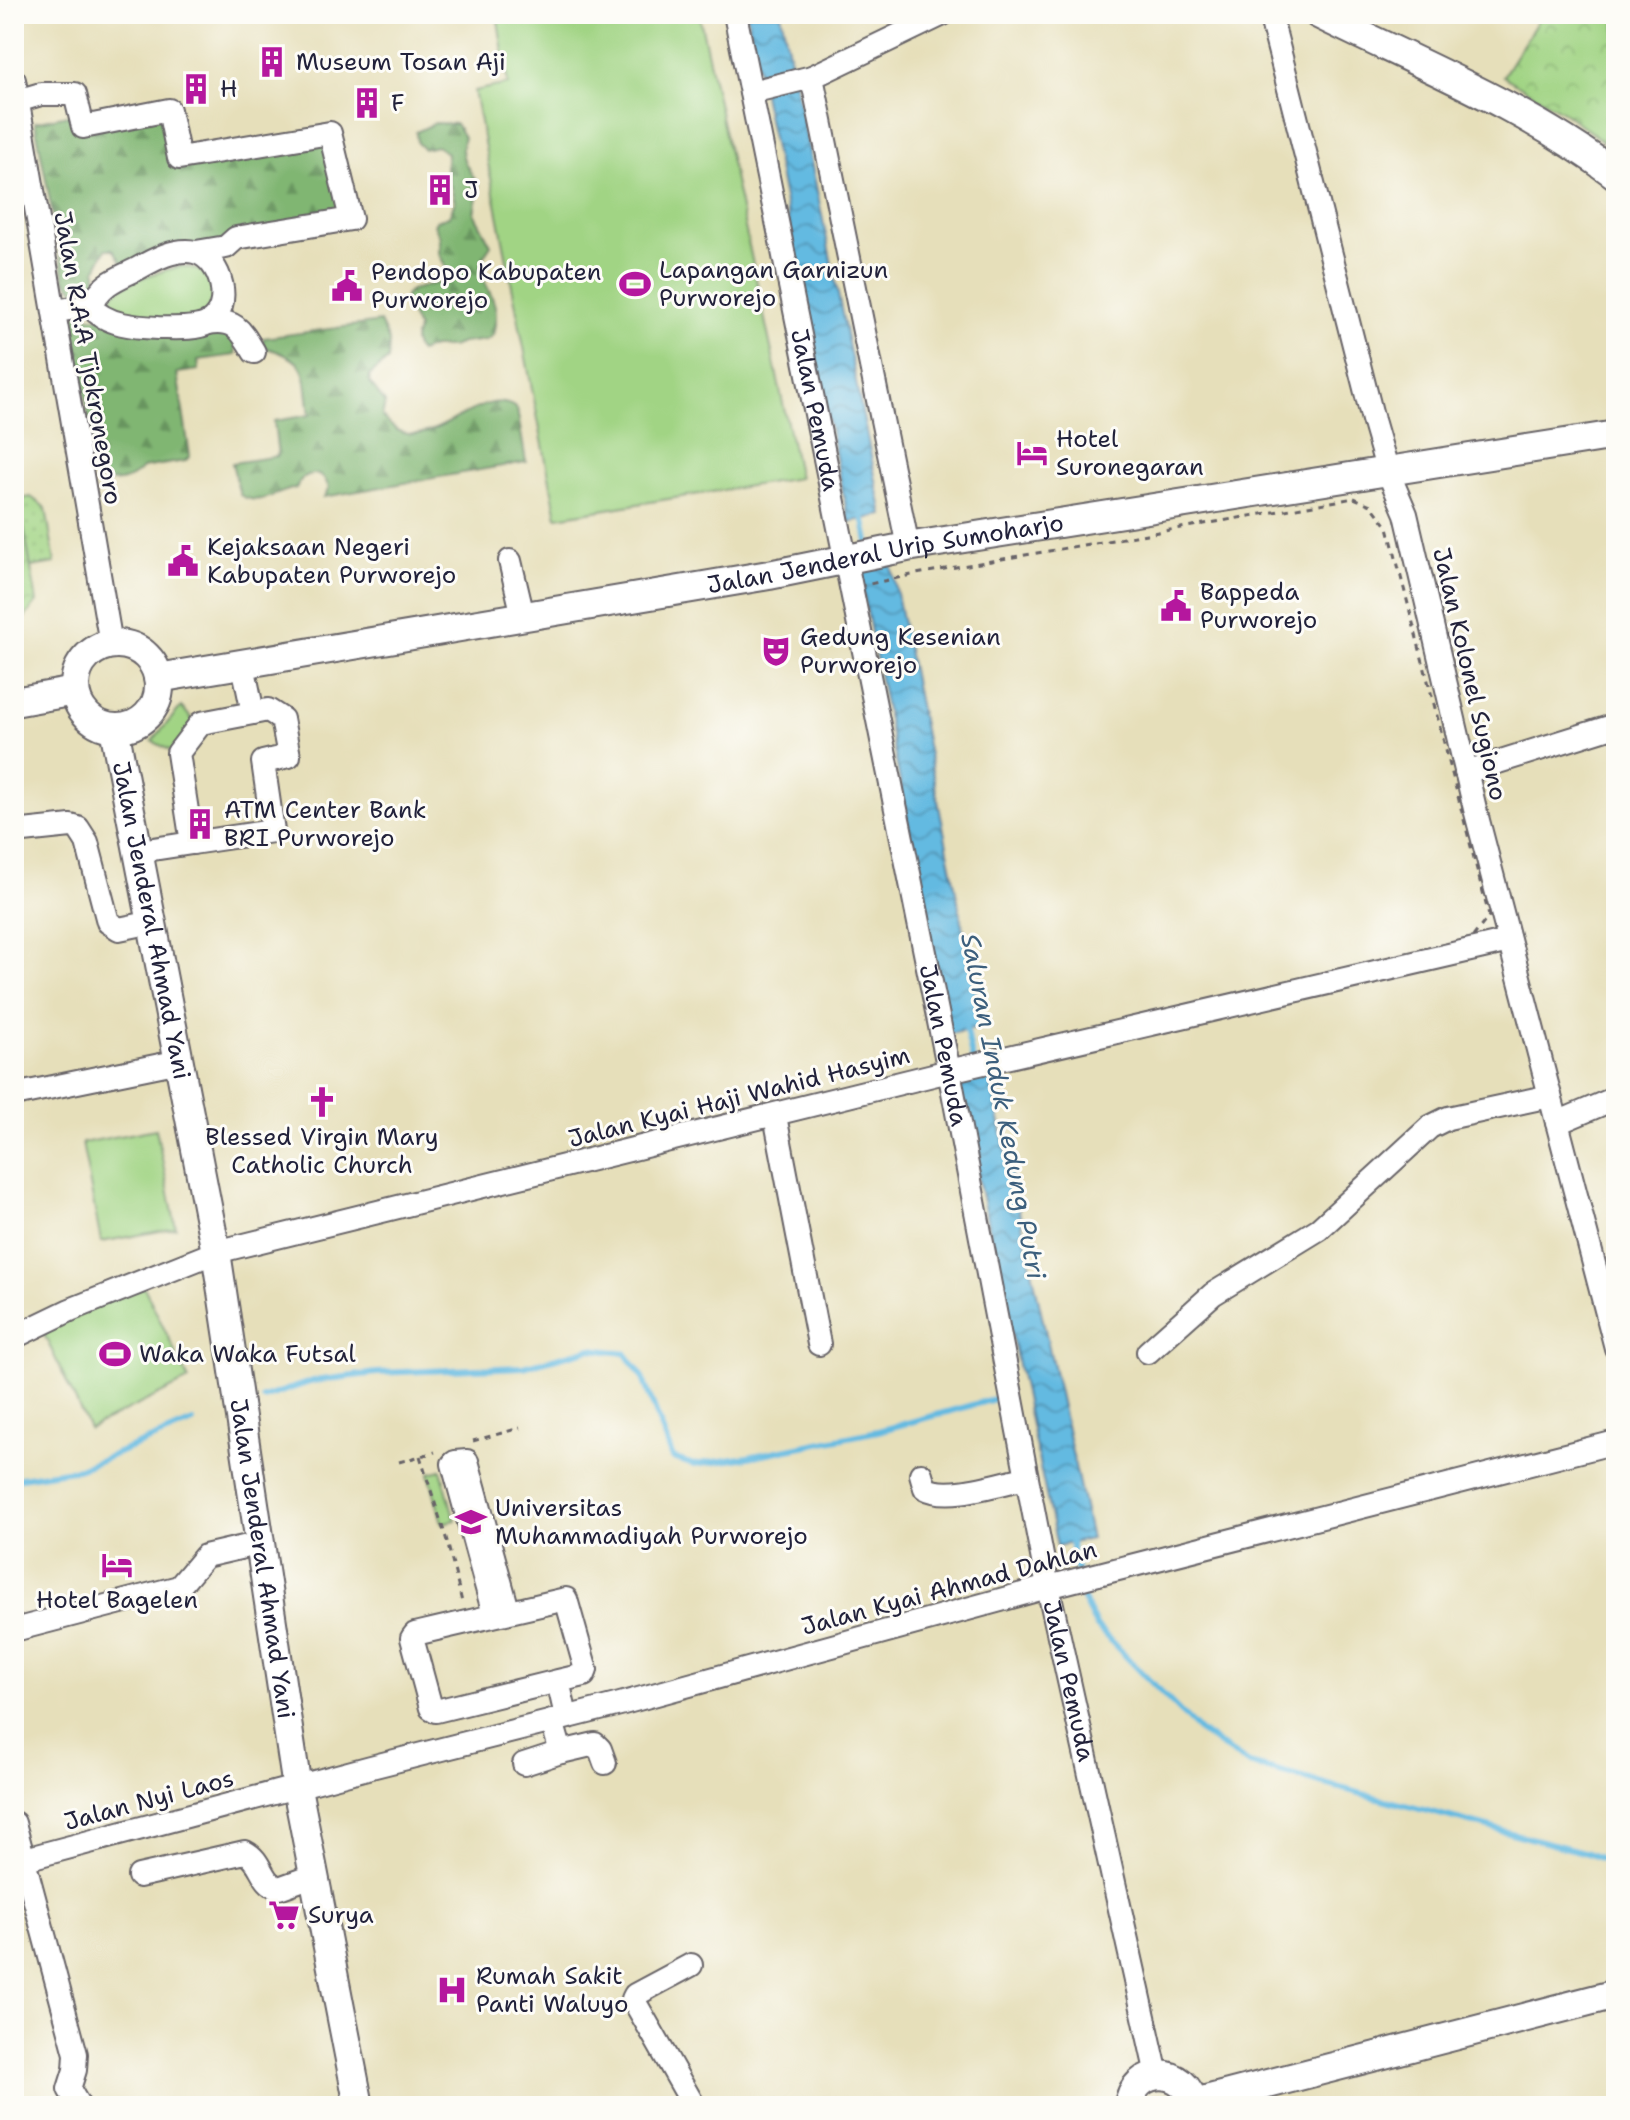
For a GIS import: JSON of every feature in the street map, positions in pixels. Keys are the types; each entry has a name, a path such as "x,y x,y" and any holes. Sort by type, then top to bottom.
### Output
{"main road":[{"path":"1318,14 1534,121 1616,175"},
{"name":"Jalan Jenderal Urip Sumoharjo","path":"158,678 769,575 908,547 1616,435"},
{"path":"111,644 124,645 146,656 158,678 156,700 144,718 135,724 114,728 92,720 78,702 75,691 75,678 88,655 111,644"},
{"path":"14,702 75,691"},
{"name":"Jalan Jenderal Ahmad Yani","path":"114,728 216,1252 297,1788 359,2106"},
{"path":"1129,2106 1139,2083 1157,2075 1167,2075 1185,2085 1194,2105 1616,1994"}],"street":[{"name":"Jalan Pemuda","path":"735,14 756,91 850,558 1048,1587 1157,2075"},
{"path":"756,91 806,78 943,14"},
{"name":"Jalan Kolonel Sugiono","path":"1270,14 1388,472 1406,514 1466,772 1616,1348"},
{"path":"806,78 908,547"},
{"path":"16,90 75,94 83,127 169,110 179,158 330,133 351,219 236,238 226,247 178,252 156,259 109,282 99,290 90,306"},
{"name":"Jalan R.A.A Tjokronegoro","path":"16,90 111,644"},
{"path":"196,252 210,261 222,285 218,312 208,323"},
{"path":"54,311 90,306"},
{"path":"90,306 96,314 120,324 156,328 223,320 244,334 254,352"},
{"path":"510,561 523,616"},
{"path":"243,665 253,713"},
{"path":"140,851 273,831 263,762 289,756 282,719 268,710 201,723 178,753 192,843"},
{"path":"1466,772 1616,725"},
{"path":"14,832 71,826 78,828 87,842 108,922 119,929 153,922"},
{"name":"Jalan Kyai Haji Wahid Hasyim","path":"14,1337 70,1310 216,1252 949,1071 1509,941"},
{"path":"14,1095 180,1061"},
{"path":"1148,1352 1213,1294 1319,1229 1430,1127 1448,1118 1550,1096"},
{"path":"1557,1123 1616,1098"},
{"path":"775,1116 819,1344"},
{"name":"Jalan Kyai Ahmad Dahlan","path":"297,1788 1230,1539 1616,1442"},
{"path":"467,1461 501,1612 455,1462 467,1461"},
{"path":"921,1474 925,1488 934,1493 1026,1478"},
{"path":"14,1630 179,1587 205,1556 261,1543"},
{"path":"563,1598 568,1601 586,1670 584,1675 433,1710 412,1638 415,1634 466,1621 563,1598"},
{"path":"558,1681 561,1752"},
{"path":"524,1764 595,1744 605,1763"},
{"name":"Jalan Nyi Laos","path":"19,1861 297,1788"},
{"path":"14,1823 19,1861 76,2054 69,2089 79,2106"},
{"path":"139,1876 245,1852 258,1861 266,1882 273,1887 279,1888 315,1875"},
{"path":"691,1965 635,1995 633,1999 694,2106"}],"path":[{"path":"1354,498 1371,505 1388,527 1489,916 1472,938 961,1059 955,1049 856,587 1354,498"},
{"path":"420,1456 447,1541 466,1621"}],"green space":[{"name":"Lapangan Garnizun Purworejo","path":"497,14 699,14 799,478 557,517 474,91 508,84"},
{"path":"1542,14 1616,14 1616,151 1566,114 1503,76"},
{"path":"77,113 81,132 167,115 178,169 330,144 349,217 126,268 113,249 106,249 96,269 96,288 82,298 65,280 35,122"},
{"path":"435,123 456,124 464,137 463,157 479,186 474,213 491,245 481,262 481,269 495,307 496,319 493,335 486,340 433,347 420,352 414,341 418,329 405,304 405,296 411,290 445,281 449,273 439,254 440,237 434,224 449,216 455,202 446,170 447,153 436,146 424,149 417,143 416,132"},
{"path":"181,266 199,271 207,277 216,293 205,314 193,318 137,319 105,307 126,284"},
{"path":"72,315 205,328 228,334 234,341 236,355 198,360 199,370 177,373 190,456 185,461 142,468 122,480 98,478"},
{"path":"380,322 389,341 388,360 369,376 370,383 385,403 382,417 400,432 422,433 479,407 505,403 517,409 526,462 324,497 329,488 322,477 313,474 299,482 296,488 268,498 254,500 240,495 232,463 278,456 274,421 310,415 302,370 290,357 263,347 263,338"},
{"path":"31,497 46,508 55,563 31,567 24,528 14,521 14,500"},
{"path":"14,521 24,528 37,602 14,631"},
{"path":"181,707 197,724 177,754 152,741"},
{"path":"156,1129 176,1228 101,1242 82,1143"},
{"name":"Waka Waka Futsal","path":"144,1287 189,1380 89,1429 41,1328"},
{"path":"441,1470 455,1520 442,1523 429,1473"}],"water":[{"path":"747,14 781,14 883,515 849,522"},
{"path":"891,564 983,1027 949,1034 859,570"},
{"path":"987,1065 1091,1539 1057,1546 955,1071"}],"waterway":[{"name":"Saluran Induk Kedung Putri","path":"862,511 869,547"},
{"name":"Saluran Induk Kedung Putri","path":"965,1025 973,1061"},
{"path":"263,1398 313,1381 377,1373 523,1367 590,1349 625,1353 642,1376 673,1458 694,1465 878,1431 1005,1396"},
{"path":"14,1479 79,1469 193,1422"},
{"name":"Saluran Induk Kedung Putri","path":"1070,1538 1077,1574"},
{"name":"Saluran Induk Kedung Putri","path":"1080,1585 1083,1600 1097,1627 1200,1732 1249,1764 1587,1853 1616,1865"}],"place":[{"name":"Museum Tosan Aji","path":"272,62"},
{"name":"H","path":"196,89"},
{"name":"F","path":"367,103"},
{"name":"J","path":"440,190"},
{"name":"Lapangan Garnizun Purworejo","path":"635,284"},
{"name":"Pendopo Kabupaten Purworejo","path":"347,286"},
{"name":"Hotel Suronegaran","path":"1032,453"},
{"name":"Kejaksaan Negeri Kabupaten Purworejo","path":"183,561"},
{"name":"Bappeda Purworejo","path":"1176,606"},
{"name":"Gedung Kesenian Purworejo","path":"776,651"},
{"name":"ATM Center Bank BRI Purworejo","path":"200,824"},
{"name":"Blessed Virgin Mary Catholic Church","path":"322,1102"},
{"name":"Waka Waka Futsal","path":"115,1354"},
{"name":"Universitas Muhammadiyah Purworejo","path":"471,1522"},
{"name":"Hotel Bagelen","path":"117,1565"},
{"name":"Surya","path":"284,1915"},
{"name":"Rumah Sakit Panti Waluyo","path":"452,1990"}]}
